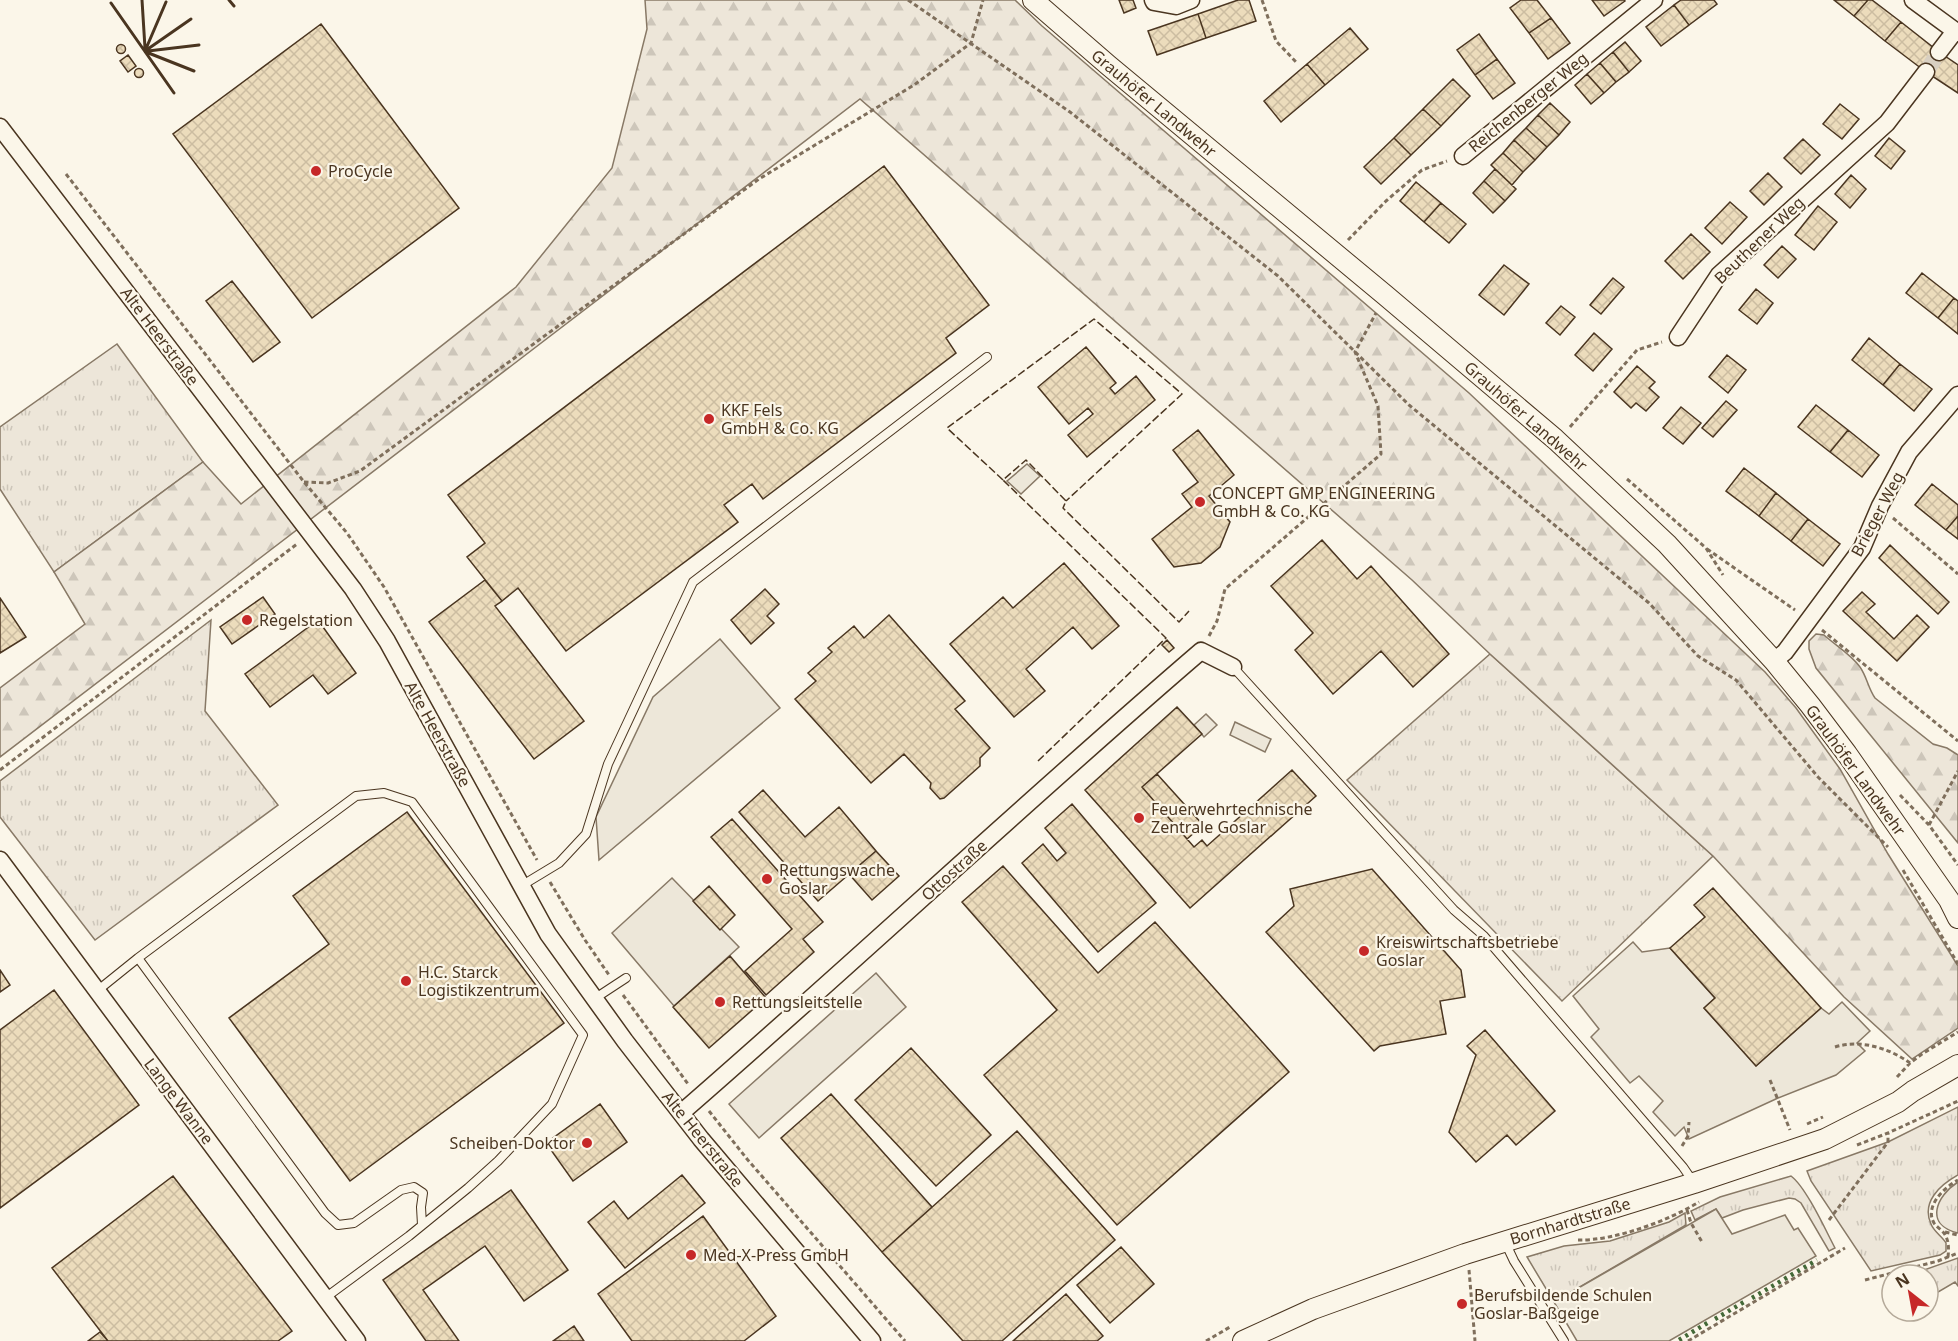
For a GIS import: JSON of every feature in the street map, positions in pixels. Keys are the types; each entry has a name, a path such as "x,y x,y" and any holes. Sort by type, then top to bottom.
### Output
{"street":[{"name":"Grauhöfer Landwehr","path":"1033,0 1555,439 1642,520 1714,594 1774,661 1847,754 1953,905 1958,918"},
{"path":"1153,0 1176,6 1191,0"},
{"name":"Reichenberger Weg","path":"1463,156 1653,0"},
{"path":"1914,0 1956,32 1939,52"},
{"name":"Beuthener Weg","path":"1678,338 1719,275 1887,123 1926,72"},
{"name":"Alte Heerstraße","path":"0,127 353,589 387,640 548,934 594,999 701,1139 872,1341"},
{"name":"Brieger Weg","path":"1774,661 1785,652 1862,548 1880,506 1910,452 1958,395"},
{"path":"1201,651 1233,668"},
{"name":"Ottostraße","path":"681,1113 896,923 1101,736 1201,651"},
{"name":"Lange Wanne","path":"0,860 357,1341"},
{"name":"Bornhardtstraße","path":"1238,1333 1505,1241 1694,1183 1825,1139 1898,1102 1958,1065"},
{"name":"Bornhardtstraße","path":"1898,1102 1916,1098 1958,1074"}],"lane":[{"path":"521,886 559,863 586,834 608,764 693,582 987,357"},
{"path":"1233,668 1454,910 1484,936 1694,1183"},
{"path":"97,991 356,796 384,793 412,802 583,1035 552,1104 498,1161 422,1225 325,1298"},
{"path":"138,958 325,1213 338,1225 354,1223 401,1190 414,1186 423,1193 422,1225"},
{"path":"594,999 626,978"},
{"path":"1505,1241 1514,1260 1564,1341"}],"path":[{"path":"908,0 1070,112 1278,276 1409,405 1649,603 1698,656 1737,680 1818,777 1894,853"},
{"path":"304,482 328,483 360,471 759,179 914,85 971,44 983,0"},
{"path":"1262,0 1276,41 1296,62"},
{"name":"Reichenberger Weg","path":"1346,244 1386,201 1422,170 1463,156"},
{"path":"66,174 304,482 347,532 384,586 544,872 585,940 616,985 698,1098 747,1159 905,1341"},
{"path":"1355,352 1385,295"},
{"path":"1569,428 1638,350 1678,338"},
{"path":"1201,651 1217,621 1225,589 1381,454 1378,406 1355,352"},
{"path":"1880,506 1958,574"},
{"path":"0,770 311,533"},
{"path":"1706,548 1809,619 1958,741"},
{"path":"1929,825 1958,771"},
{"path":"1899,863 1958,964"},
{"path":"1891,1083 1911,1063 1958,1032"},
{"path":"1835,1047 1847,1043 1884,1048 1911,1063"},
{"path":"1770,1080 1790,1130"},
{"path":"1801,1126 1827,1116"},
{"path":"1675,1158 1688,1136 1689,1122"},
{"path":"1829,1220 1888,1142 1888,1133"},
{"path":"1948,1257 1948,1239 1932,1217 1938,1196 1947,1186 1958,1180"},
{"path":"1687,1210 1702,1242"},
{"path":"1944,1232 1958,1235"},
{"path":"1688,1341 1845,1248"},
{"path":"1865,1280 1958,1253"},
{"path":"1466,1254 1475,1341"},
{"path":"1206,1341 1238,1333"}],"green space":[{"path":"645,0 1015,0 1042,26 1469,393 1765,672 1796,708 1840,769 1888,854 1958,966 1958,1028 1912,1059 1844,997 1713,856 1490,654 1412,580 860,99 0,757 0,688 85,624 54,572 203,462 241,504 516,287 612,168 647,29"},
{"path":"117,344 203,462 54,572 0,489 0,427"},
{"path":"211,620 205,711 278,805 95,940 0,817 0,781"},
{"path":"1816,634 1824,635 1857,663 1875,698 1933,744 1947,748 1958,755 1958,843 1816,668 1809,649 1809,641"},
{"path":"1490,654 1713,856 1562,1001 1347,780"},
{"path":"1958,1107 1958,1175 1939,1189 1928,1208 1931,1224 1946,1243 1946,1251 1940,1255 1906,1263 1880,1263 1880,1269 1871,1271 1811,1181 1807,1171 1888,1142"},
{"path":"1791,1176 1809,1199 1835,1248 1829,1251 1801,1203 1795,1199 1789,1198 1722,1218 1716,1209 1695,1220 1691,1211 1720,1197"},
{"path":"1958,1182 1958,1233 1941,1224 1937,1217 1937,1210 1944,1195"},
{"path":"1685,1213 1686,1225 1554,1302 1527,1257 1564,1246 1610,1241 1669,1222"},
{"path":"1958,1258 1958,1286 1955,1282 1940,1291 1940,1264"}],"shaded area":[{"path":"1027,464 1040,476 1021,494 1007,481"},
{"path":"720,639 780,708 599,860 596,817 653,697"},
{"path":"1206,714 1217,725 1204,737 1194,725"},
{"path":"1235,722 1271,739 1265,752 1230,735"},
{"path":"672,878 739,947 674,1006 612,933"},
{"path":"1633,942 1642,952 1670,948 1715,998 1704,1008 1756,1066 1821,1008 1829,1014 1842,1002 1870,1031 1857,1043 1865,1051 1836,1075 1778,1098 1689,1139 1684,1127 1675,1136 1653,1112 1663,1101 1639,1076 1630,1083 1591,1037 1599,1029 1573,996"},
{"path":"876,973 906,1007 759,1138 729,1104"},
{"path":"1716,1209 1732,1234 1785,1215 1794,1230 1798,1228 1816,1256 1669,1341 1577,1341 1554,1302"}],"building":[{"path":"1119,0 1133,0 1136,8 1124,13"},
{"path":"1238,0 1249,0 1256,21 1206,38 1198,14"},
{"path":"1521,0 1537,0 1551,18 1529,33 1510,8"},
{"path":"1592,0 1624,0 1625,1 1604,16"},
{"path":"1681,0 1714,0 1717,4 1689,25 1674,5"},
{"path":"1834,0 1868,0 1854,16"},
{"path":"1868,0 1872,0 1901,22 1885,41 1854,16"},
{"path":"1674,5 1689,25 1661,46 1646,27"},
{"path":"1198,14 1206,38 1157,55 1148,31"},
{"path":"1551,18 1570,43 1548,59 1529,33"},
{"path":"1901,22 1939,52 1926,72 1885,41"},
{"name":"ProCycle","path":"321,24 459,208 312,318 173,134"},
{"path":"1350,28 1368,49 1325,85 1307,64"},
{"path":"1479,34 1497,59 1475,75 1457,50"},
{"path":"1625,42 1641,61 1629,72 1613,52"},
{"path":"121,44 126,49 121,54 116,49"},
{"path":"1613,52 1629,72 1616,82 1600,63"},
{"path":"1939,52 1958,65 1958,93 1926,72"},
{"path":"128,55 136,66 128,72 120,61"},
{"path":"1497,59 1515,83 1493,99 1475,75"},
{"path":"1600,63 1616,82 1604,93 1587,74"},
{"path":"1307,64 1325,85 1281,122 1264,101"},
{"path":"139,68 144,73 139,78 134,73"},
{"path":"1587,74 1604,93 1591,104 1575,85"},
{"path":"1453,79 1470,96 1441,126 1423,109"},
{"path":"1550,103 1570,122 1559,135 1538,115"},
{"path":"1840,104 1859,119 1842,139 1823,124"},
{"path":"1423,109 1441,126 1411,155 1394,138"},
{"path":"1538,115 1559,135 1547,147 1526,128"},
{"path":"1526,128 1547,147 1535,160 1514,140"},
{"path":"1394,138 1411,155 1381,184 1364,167"},
{"path":"1889,138 1905,151 1891,169 1875,156"},
{"path":"1803,139 1820,155 1801,174 1784,158"},
{"path":"1514,140 1535,160 1523,172 1503,153"},
{"path":"1503,153 1523,172 1512,185 1491,165"},
{"name":"KKF Fels GmbH & Co. KG","path":"884,166 989,305 946,338 956,353 763,499 752,484 724,505 738,522 566,651 518,588 502,601 467,557 485,543 448,495"},
{"path":"1495,169 1516,189 1505,201 1484,181"},
{"path":"1768,173 1782,187 1764,205 1750,191"},
{"path":"1851,175 1866,189 1850,208 1835,194"},
{"path":"1484,181 1505,201 1493,213 1473,193"},
{"path":"1416,182 1441,203 1424,222 1400,201"},
{"path":"1730,202 1747,217 1722,244 1705,228"},
{"path":"1441,203 1466,224 1449,243 1424,222"},
{"path":"1818,206 1837,222 1814,250 1795,235"},
{"path":"1691,234 1710,252 1683,279 1665,261"},
{"path":"1782,246 1796,259 1778,278 1764,265"},
{"path":"1504,265 1529,284 1504,315 1479,295"},
{"path":"1922,273 1954,298 1938,318 1906,293"},
{"path":"1613,278 1624,287 1601,314 1590,305"},
{"path":"232,281 280,342 253,362 206,301"},
{"path":"1756,289 1773,303 1757,324 1739,310"},
{"path":"1954,298 1958,301 1958,334 1938,318"},
{"path":"1561,306 1575,317 1560,335 1546,323"},
{"path":"1594,333 1612,349 1593,371 1575,355"},
{"path":"1869,338 1900,364 1883,385 1852,360"},
{"path":"1086,347 1116,383 1110,388 1115,394 1136,376 1155,400 1087,457 1068,435 1093,414 1088,408 1069,424 1038,387"},
{"path":"1727,355 1746,370 1728,393 1709,377"},
{"path":"1900,364 1932,389 1914,411 1883,385"},
{"path":"1637,366 1655,382 1649,388 1659,397 1646,411 1636,403 1631,408 1614,392"},
{"path":"1726,401 1737,410 1713,437 1702,428"},
{"path":"1816,405 1848,430 1830,452 1798,427"},
{"path":"1681,407 1701,423 1683,444 1663,428"},
{"name":"CONCEPT GMP ENGINEERING GmbH & Co. KG","path":"1198,430 1234,475 1209,496 1230,522 1220,547 1201,563 1174,567 1152,539 1192,507 1182,494 1198,482 1173,450"},
{"path":"1848,430 1879,455 1862,477 1830,452"},
{"path":"1744,468 1776,493 1759,516 1726,491"},
{"path":"1932,484 1958,505 1958,516 1946,530 1915,505"},
{"path":"1776,493 1808,519 1791,541 1759,516"},
{"path":"1958,516 1958,539 1946,530"},
{"path":"1808,519 1840,544 1823,566 1791,541"},
{"path":"1322,540 1357,579 1371,566 1449,654 1413,687 1381,651 1333,694 1295,650 1313,633 1271,586"},
{"path":"1890,545 1949,602 1938,614 1879,558"},
{"path":"1064,563 1119,626 1092,649 1073,627 1026,669 1045,691 1014,717 950,644 1003,597 1013,608"},
{"path":"485,580 502,601 495,606 584,721 534,759 429,622"},
{"path":"765,589 779,604 767,616 774,623 751,644 731,620"},
{"path":"1862,592 1875,604 1866,612 1894,639 1917,615 1929,627 1897,661 1843,611"},
{"name":"Regelstation","path":"263,597 275,614 232,644 220,627"},
{"path":"0,598 26,637 0,653"},
{"path":"889,615 965,701 955,709 990,748 980,758 980,766 944,798 940,799 930,788 931,783 904,754 871,783 795,699 816,681 808,673 832,652 828,648 854,626 864,638"},
{"path":"318,620 356,673 328,694 313,675 270,707 245,674"},
{"path":"1167,640 1174,648 1169,652 1162,645"},
{"name":"Feuerwehrtechnische Zentrale Goslar","path":"1177,707 1202,734 1142,787 1194,847 1202,840 1207,846 1292,770 1316,796 1190,908 1085,790"},
{"path":"1157,774 1203,825 1187,839 1142,787"},
{"path":"763,790 805,837 839,807 876,851 818,901 739,812"},
{"path":"1072,804 1156,903 1098,952 1022,863 1043,844 1057,861 1066,853 1045,828"},
{"name":"H.C. Starck Logistikzentrum","path":"407,812 564,1023 350,1181 229,1018 329,944 293,896"},
{"name":"Rettungswache Goslar","path":"732,819 823,922 803,939 814,952 766,995 745,971 792,929 711,837"},
{"path":"876,851 899,876 872,900 849,874"},
{"path":"1003,866 1098,973 1155,922 1289,1072 1117,1225 984,1075 1057,1010 962,902"},
{"name":"Kreiswirtschaftsbetriebe Goslar","path":"1372,869 1461,970 1465,997 1440,1001 1446,1034 1380,1046 1374,1051 1266,932 1294,906 1290,889"},
{"path":"709,886 735,915 720,930 693,901"},
{"path":"1713,888 1821,1008 1756,1066 1704,1008 1715,998 1670,948 1705,917 1694,905"},
{"name":"Rettungsleitstelle","path":"730,956 766,998 709,1048 673,1007"},
{"path":"0,970 10,985 0,992"},
{"path":"54,990 139,1105 0,1208 0,1030"},
{"path":"1485,1030 1555,1111 1516,1145 1507,1135 1476,1162 1449,1132 1476,1055 1467,1046"},
{"path":"911,1048 991,1135 936,1186 855,1100"},
{"path":"831,1094 932,1207 882,1252 781,1138"},
{"name":"Scheiben-Doktor","path":"600,1104 627,1142 573,1181 546,1143"},
{"path":"1017,1131 1115,1240 1002,1341 963,1341 882,1252"},
{"path":"682,1175 705,1203 625,1268 588,1222 614,1201 628,1219"},
{"path":"173,1176 292,1331 278,1341 108,1341 52,1268"},
{"path":"511,1190 568,1270 524,1301 485,1246 423,1290 459,1341 426,1341 383,1280"},
{"name":"Med-X-Press GmbH","path":"703,1216 776,1316 744,1341 632,1341 598,1294"},
{"path":"1121,1247 1154,1284 1110,1323 1077,1285"},
{"path":"1066,1294 1103,1336 1097,1341 1013,1341"},
{"path":"574,1326 584,1341 553,1341"},
{"path":"100,1332 108,1341 88,1341"}],"tunnel":[{"path":"1926,72 1939,52"}],"hedge":[{"path":"1752,1298 1817,1260"},
{"path":"1715,1319 1744,1302"},
{"path":"1679,1340 1709,1322"}],"fence":[{"path":"1003,480 947,428 1094,319 1182,394 1066,501"},
{"path":"1038,761 1166,638 1003,480 1026,460 1066,501 1063,508 1179,622 1189,611"}],"wall":[{"path":"142,0 145,48"},
{"path":"229,0 234,6"},
{"path":"145,51 166,2"},
{"path":"111,3 174,93"},
{"path":"145,51 191,19"},
{"path":"148,51 199,45"},
{"path":"146,52 194,71"}],"place":[{"name":"ProCycle","path":"316,171"},
{"name":"KKF Fels GmbH & Co. KG","path":"709,419"},
{"name":"CONCEPT GMP ENGINEERING GmbH & Co. KG","path":"1200,502"},
{"name":"Regelstation","path":"247,620"},
{"name":"Feuerwehrtechnische Zentrale Goslar","path":"1139,818"},
{"name":"Rettungswache Goslar","path":"767,879"},
{"name":"Kreiswirtschaftsbetriebe Goslar","path":"1364,951"},
{"name":"H.C. Starck Logistikzentrum","path":"406,981"},
{"name":"Rettungsleitstelle","path":"720,1002"},
{"name":"Scheiben-Doktor","path":"587,1143"},
{"name":"Med-X-Press GmbH","path":"691,1255"},
{"name":"Berufsbildende Schulen Goslar-Baßgeige","path":"1462,1304"}]}
